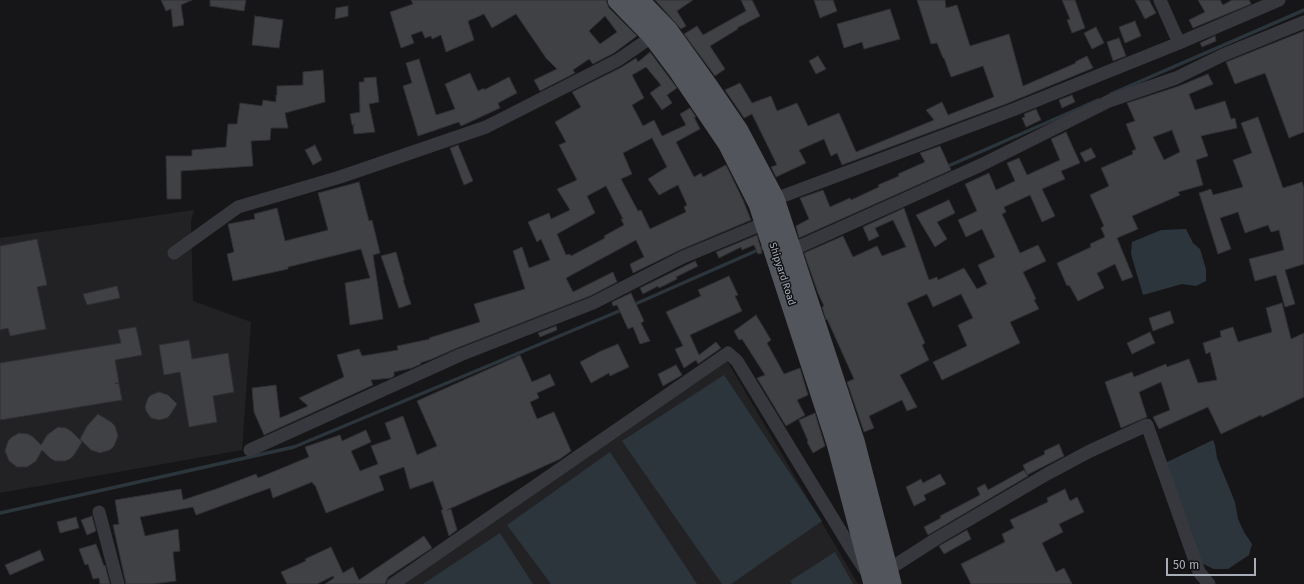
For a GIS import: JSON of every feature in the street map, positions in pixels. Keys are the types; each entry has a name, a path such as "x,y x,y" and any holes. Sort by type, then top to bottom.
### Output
{"main road":[{"name":"Shipyard Road","path":"618,0 652,36 680,72 728,143 766,209"},
{"name":"Shipyard Road","path":"638,0 667,30 738,131 766,209 784,253 837,443 881,580"}],"street":[{"path":"1160,0 1179,43"},
{"path":"250,450 460,355 593,303 683,257 766,209 1179,43 1279,0"},
{"path":"784,253 981,165 1109,102 1176,78 1223,55 1304,22"},
{"path":"174,253 238,207 340,177 486,127 618,60 652,36"},
{"path":"393,584 728,353 737,361 852,550 881,580 1047,474 1090,451 1147,425 1199,572 1209,584"},
{"path":"99,512 118,584"}],"shaded area":[{"path":"194,210 191,221 193,301 251,322 242,450 0,493 0,238"},
{"path":"1186,229 1193,243 1200,249 1206,269 1206,281 1196,286 1182,284 1143,295 1131,254 1132,242 1161,230"},
{"path":"726,359 858,584 403,584"},
{"path":"724,375 822,521 731,584 722,584 622,441"},
{"path":"1213,440 1217,458 1235,502 1238,519 1252,544 1249,555 1228,569 1214,569 1201,563 1165,463"},
{"path":"610,452 697,584 551,584 507,525"},
{"path":"500,533 533,584 423,584"},
{"path":"835,552 853,584 792,584 790,581"}],"building":[{"path":"161,0 192,0 181,5 184,25 173,27 171,9 166,11"},
{"path":"210,0 246,0 244,11 210,6"},
{"path":"411,0 606,0 609,8 637,36 614,53 593,64 589,59 573,70 575,73 540,91 534,80 557,69 546,58 516,14 492,28 484,14 468,21 474,40 446,52 441,35 432,39 431,36 425,38 422,31 411,35 414,43 401,48 390,12 413,4","holes":["605,16 617,32 600,44 589,31"]},
{"path":"655,0 693,0 677,11 686,26 681,29"},
{"path":"741,0 752,0 760,16 737,28 738,29 710,46 725,69 715,76 684,34 697,26 703,35 746,11"},
{"path":"814,0 833,0 837,11 820,18"},
{"path":"917,0 945,0 946,8 957,5 970,46 1009,34 1023,86 1076,63 1075,62 1087,56 1093,68 1006,104 842,165 837,153 831,156 824,139 799,150 806,163 776,177 771,167 777,165 752,114 744,118 725,90 740,83 752,103 771,96 777,111 797,103 808,126 839,113 856,152 934,120 926,110 942,102 948,115 994,97 983,66 951,77 937,43 931,44"},
{"path":"1062,0 1075,0 1085,28 1072,33 1067,20 1070,19"},
{"path":"1135,0 1149,0 1156,13 1145,19"},
{"path":"1198,0 1220,0 1223,5 1232,0 1249,0 1251,4 1193,28 1189,20 1205,12"},
{"path":"348,6 348,16 335,19 336,8"},
{"path":"890,9 900,39 864,49 862,42 844,48 837,24"},
{"path":"255,16 283,20 279,48 252,45"},
{"path":"1135,21 1141,36 1125,43 1119,27"},
{"path":"1096,27 1104,43 1092,49 1084,33"},
{"path":"1304,31 1304,132 1289,138 1265,73 1235,84 1226,62"},
{"path":"1215,36 1216,41 1202,47 1200,43"},
{"path":"1119,38 1126,56 1113,61 1107,42"},
{"path":"650,52 677,88 667,95 672,103 662,110 650,93 661,85 646,67 632,75 644,98 632,105 643,126 654,120 662,136 686,125 680,114 690,108 696,117 694,117 700,129 676,142 694,177 701,173 703,177 726,165 751,220 680,250 633,273 630,264 644,257 636,240 566,278 573,292 613,272 617,282 590,296 457,348 420,363 421,364 412,368 394,372 394,376 391,378 371,380 373,385 264,435 254,412 252,388 276,385 280,418 308,406 299,398 344,377 337,355 359,349 362,356 398,350 397,346 430,339 429,338 480,322 474,304 525,289 513,251 522,247 529,268 550,260 541,239 537,242 528,222 549,213 551,219 570,210 557,189 577,180 559,145 566,142 555,122 581,107 572,92 622,67 636,58 638,62","holes":["652,138 667,167 648,179 659,195 678,185 687,205 684,207 686,212 650,229 641,210 638,211 621,179 632,174 623,153","606,186 623,219 621,219 624,225 604,236 605,238 571,256 570,254 566,255 557,234 595,213 587,196"]},
{"path":"818,56 826,69 816,74 809,61"},
{"path":"419,59 436,115 455,109 445,84 470,73 478,91 484,88 484,90 509,77 517,93 498,103 500,108 461,126 459,122 418,136 403,86 412,83 406,63"},
{"path":"323,70 325,102 285,113 288,128 271,128 270,140 251,141 253,166 181,171 181,199 167,199 166,156 192,156 192,150 226,147 228,124 237,124 240,103 262,106 263,100 276,102 277,86 303,85 303,72"},
{"path":"1208,74 1213,84 1189,94 1195,110 1225,101 1231,119 1235,118 1237,128 1201,136 1208,156 1196,160 1203,185 1178,192 1180,195 1132,216 1138,229 1117,238 1133,277 1122,281 1115,264 1097,273 1104,288 1078,301 1069,285 1067,286 1057,263 1091,247 1090,244 1105,237 1101,228 1104,226 1090,195 1109,186 1101,168 1133,154 1132,151 1136,149 1126,124 1135,121 1127,103 1179,86","holes":["1172,130 1180,152 1164,160 1153,137"]},
{"path":"376,77 379,102 369,104 375,132 354,134 353,126 355,125 352,125 350,114 360,112 359,82 364,82 364,78"},
{"path":"1072,95 1075,102 1062,108 1059,100"},
{"path":"1036,109 1041,120 1026,127 1022,118 1025,117 1024,114"},
{"path":"1258,117 1283,188 1302,182 1304,188 1304,264 1285,270 1295,304 1285,307 1276,275 1255,281 1249,259 1284,250 1279,230 1271,232 1268,225 1245,233 1238,212 1220,218 1231,249 1218,254 1199,193 1211,189 1213,195 1243,187 1233,160 1252,153 1241,123"},
{"path":"1066,132 1080,163 1061,171 1065,179 1042,189 1055,216 1042,222 1030,195 1004,207 1006,212 1002,214 1020,253 1038,245 1046,261 1023,272 1036,299 1034,300 1039,309 1010,322 1020,343 942,380 933,362 967,346 958,325 973,318 961,294 933,307 927,294 907,303 925,343 922,345 929,360 900,375 917,407 907,411 902,400 869,416 874,428 864,432 847,382 854,379 827,319 826,320 822,307 824,306 804,253 843,236 853,257 877,246 882,256 906,247 893,220 875,228 879,236 869,241 863,227 904,208 929,280 937,277 938,280 964,268 977,289 987,284 978,265 995,257 982,229 966,237 958,220 977,211 965,184 989,173 996,190 1015,181 1007,163 1019,158 1027,175 1060,160 1051,139"},
{"path":"315,145 322,160 313,165 305,150"},
{"path":"458,145 473,181 464,185 450,148"},
{"path":"940,146 951,170 799,238 796,226 809,219 800,198 823,190 830,207 850,198 851,200 879,187 878,185 899,176 898,174 925,162 920,153"},
{"path":"1091,148 1096,157 1085,162 1080,153"},
{"path":"359,182 369,221 372,220 380,253 373,255 383,319 350,325 345,283 370,278 361,249 288,267 288,269 233,281 227,254 234,252 228,224 255,219 254,214 277,208 285,241 328,230 318,193"},
{"path":"949,200 955,213 937,222 947,239 935,247 916,215"},
{"path":"757,235 762,253 758,254 754,245 742,250 741,247 719,258 716,252"},
{"path":"37,239 47,285 37,287 46,329 10,336 8,328 0,330 0,246"},
{"path":"396,252 411,304 399,308 381,256"},
{"path":"695,261 698,266 676,277 677,279 659,288 658,286 643,294 640,288"},
{"path":"729,276 738,295 735,296 742,311 690,335 699,355 716,342 721,348 698,364 696,360 684,368 675,349 683,346 666,312 701,296 698,290"},
{"path":"117,286 120,298 87,305 83,294"},
{"path":"631,293 644,321 641,323 650,341 640,344 633,327 628,329 617,305 613,306 612,302"},
{"path":"1282,303 1291,339 1304,333 1304,397 1221,434 1208,407 1159,429 1153,417 1170,410 1161,382 1139,392 1147,417 1121,428 1105,382 1132,372 1134,377 1166,364 1167,367 1189,359 1198,383 1217,380 1210,352 1206,354 1203,343 1221,337 1220,331 1233,327 1238,342 1272,332 1266,308"},
{"path":"1170,311 1174,323 1153,331 1149,318"},
{"path":"756,315 771,340 767,343 784,374 800,368 808,395 797,400 805,415 786,426 757,378 765,375 742,339 739,340 734,331"},
{"path":"556,326 557,330 540,337 538,333"},
{"path":"136,327 142,355 115,360 119,383 115,383 119,384 122,400 0,420 0,363 121,343 118,330"},
{"path":"1150,332 1155,343 1132,354 1127,343"},
{"path":"189,340 192,359 228,353 234,392 213,396 217,422 189,427 180,372 164,375 159,345"},
{"path":"618,344 629,367 610,376 609,373 591,383 580,362"},
{"path":"520,355 532,382 550,374 555,385 537,393 539,398 530,402 537,419 554,412 571,451 560,459 447,510 451,509 457,530 449,536 441,510 443,510 433,481 410,489 404,467 379,476 384,490 326,513 315,485 312,482 273,498 270,488 196,515 193,507 140,517 145,536 178,529 180,551 173,552 176,581 153,584 126,584 113,525 119,524 115,500 181,489 183,500 256,474 258,478 309,457 305,447 340,435 342,441 366,430 371,442 351,451 360,471 378,464 371,446 391,439 385,423 403,416 417,455 437,446 417,401"},
{"path":"676,365 682,375 663,386 658,374"},
{"path":"159,392 168,395 177,404 167,418 159,420 151,418 145,407 148,398"},
{"path":"815,413 825,446 813,453 807,442 808,441 799,420"},
{"path":"98,414 115,426 118,436 114,446 110,450 100,453 91,450 80,439 87,426"},
{"path":"58,427 66,428 71,431 82,442 70,459 65,461 55,461 42,450 36,461 27,467 17,467 9,461 5,451 8,441 12,437 19,433 28,434 41,445 47,435"},
{"path":"1059,444 1064,456 1027,475 1023,465 1045,454 1044,451"},
{"path":"1024,470 1028,476 928,535 924,527 941,518 940,516 980,495 977,488 985,484 988,490"},
{"path":"940,474 946,484 924,495 926,500 914,506 906,487 921,479 923,483"},
{"path":"1065,489 1070,501 1077,497 1084,512 1059,524 1063,532 1042,543 1056,572 1064,568 1072,584 971,584 961,564 1005,542 1002,534 1014,528 1010,520 1048,502 1047,498"},
{"path":"92,516 96,531 87,535 81,520"},
{"path":"76,517 79,528 60,533 57,522"},
{"path":"967,530 971,539 944,554 939,546"},
{"path":"424,536 432,548 388,577 385,584 325,584 334,578 333,576 317,584 287,584 281,572 306,561 305,559 331,547 343,573 353,567 359,580"},
{"path":"96,544 104,566 105,565 110,584 100,584 99,578 93,579 88,564 85,565 79,549"},
{"path":"40,550 44,560 10,575 5,565"}],"waterway":[{"path":"1111,94 1304,10"},
{"path":"946,167 1098,100"},
{"path":"633,305 767,246"},
{"path":"0,513 294,447 624,309"}]}
